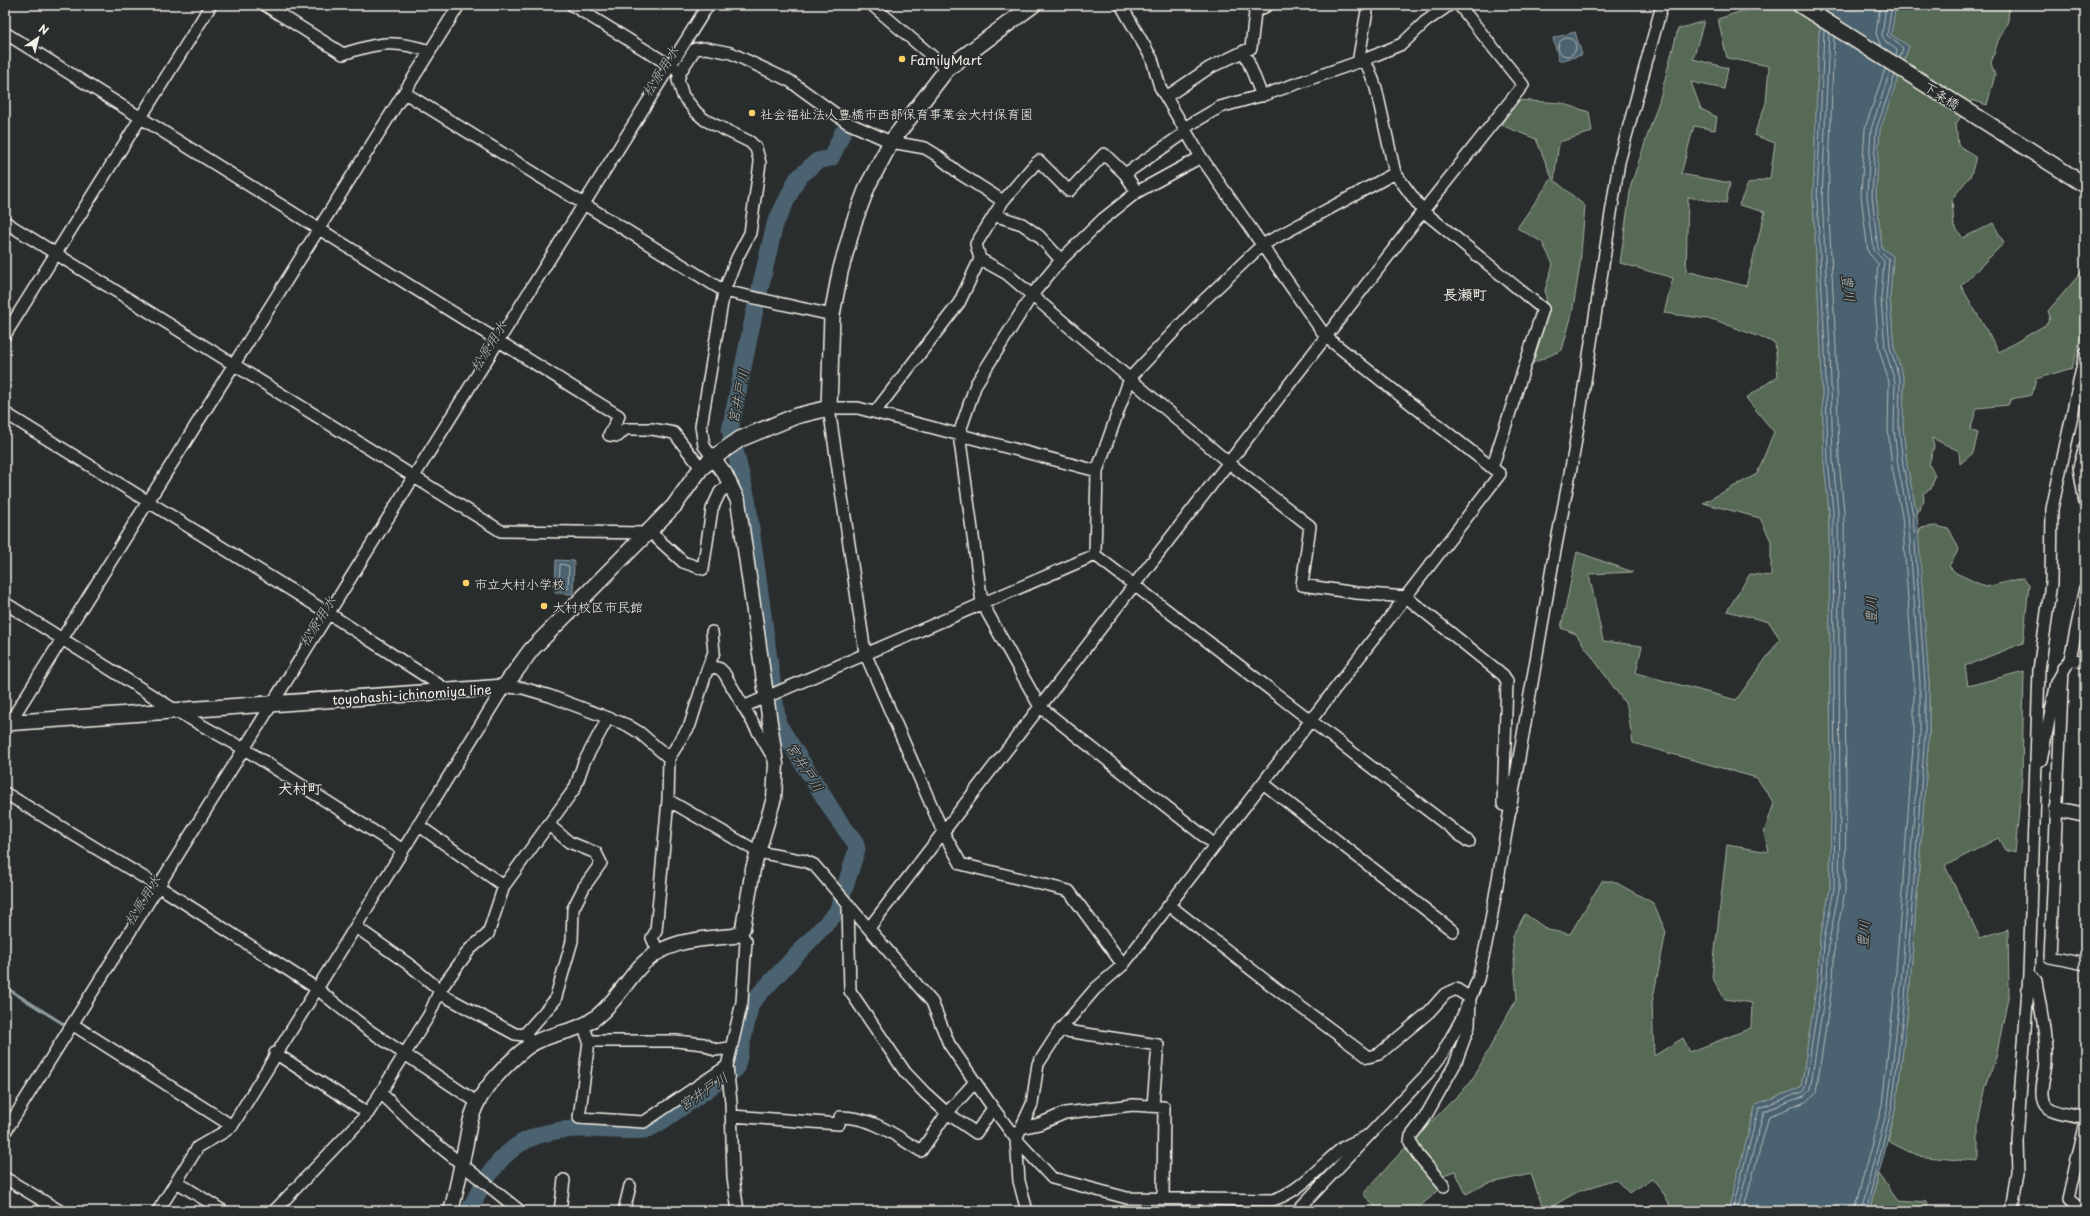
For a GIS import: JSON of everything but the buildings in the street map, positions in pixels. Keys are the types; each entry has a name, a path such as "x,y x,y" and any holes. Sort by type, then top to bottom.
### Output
{"main road":[{"path":"829,408 832,315 840,272 854,222 868,185 891,142 947,68 1033,5"},
{"name":"下条橋","path":"1800,5 2085,185"},
{"name":"toyohashi-ichinomiya line","path":"7,726 272,703 451,692 504,687 531,650 674,506 701,468 740,439 796,416 829,408"}],"street":[{"path":"5,335 210,5"},
{"path":"266,5 343,54 386,43 408,44 430,51"},
{"path":"7,726 149,503 459,5"},
{"path":"356,927 411,966 440,991 515,1034 529,1039 544,1038 583,1025 594,1019 608,1007 637,970 658,952 672,944 687,940 734,936 740,933 745,922 749,883 774,798 776,764 772,693 738,502 731,484 704,446 701,426 724,291 737,258 750,233 760,163 759,154 750,142 705,120 696,112 683,96 675,68 572,5"},
{"path":"5,1132 72,1024 161,888 247,751 272,703 331,615 586,206 675,68 708,5"},
{"path":"872,5 947,68"},
{"path":"1027,1211 1019,1181 1016,1139 1032,1104 1038,1064 1060,1030 1095,989 1123,965 1500,474 1326,337 1201,157 1160,87 1152,58 1121,5"},
{"path":"1166,97 1209,68 1251,48 1254,9 1268,5"},
{"path":"1368,5 1359,58 1369,69 1376,88 1395,172 1423,211 1543,309 1492,468"},
{"path":"1125,174 1185,130 1220,107 1262,96 1361,61 1402,44 1425,22 1449,5"},
{"path":"869,928 1423,211 1523,84 1459,5"},
{"path":"1297,1211 1374,1132 1427,1074 1441,1056 1461,1020 1478,979 1489,931 1552,564 1574,452 1618,162 1662,5"},
{"path":"5,33 619,416 609,435 618,436 625,430 652,429 674,434 701,468"},
{"path":"675,68 695,49 706,48 730,53 790,81 848,123 891,142 925,148 959,173 1003,201"},
{"path":"1244,51 1262,96"},
{"path":"405,93 724,291 832,315"},
{"path":"875,412 959,303 980,258 976,244 1003,201 1038,161 1069,190 1104,154 1125,174 1137,192"},
{"path":"1201,157 1137,192 1103,219 1060,260 1032,295 976,384 959,434 982,603 1040,707 1215,845"},
{"path":"1095,555 1097,471 1130,378 1202,302 1262,245 1395,172"},
{"path":"994,215 1022,224 1039,236 1060,260"},
{"path":"5,222 501,531 648,532 683,562 703,569 712,509 720,492 731,484"},
{"path":"980,258 1006,274 1032,295 1229,463 1310,526 1302,585 1356,593 1406,597 1503,675 1506,681 1503,804 1511,809"},
{"path":"2012,1211 2018,1172 2017,1140 2029,974 2039,670 2051,583 2052,509 2085,354"},
{"path":"1097,471 858,408 829,408 865,653 943,832 961,864 1069,891 1123,965"},
{"path":"5,413 331,615 451,692"},
{"path":"2085,446 2079,467 2085,503"},
{"path":"742,707 1095,555"},
{"path":"1095,555 1310,722 1469,842"},
{"path":"2036,771 2042,757 2057,682 2063,668 2070,659 2085,588"},
{"path":"5,603 178,712 247,751 402,850"},
{"path":"658,952 652,938 656,931 668,800 669,758 690,725 714,652 712,632"},
{"path":"2070,659 2085,662"},
{"path":"707,670 714,667 720,669 776,764"},
{"path":"2063,668 2050,957 2085,964"},
{"path":"2039,670 2044,679 2050,711 2058,781"},
{"path":"158,1211 198,1147 232,1126 275,1054 356,927 402,850 504,687 523,688 550,696 627,725 640,733 669,758"},
{"path":"274,1211 368,1113 406,1054 429,1015 440,991 470,949 488,934 504,886 575,788 584,762 608,718"},
{"path":"1262,783 1453,931"},
{"path":"5,794 161,888 316,988 367,1029 478,1104"},
{"path":"668,800 758,852 805,861 814,865 932,1002 949,1044 1016,1139 1052,1178 1127,1198 1272,1200 1283,1198 1322,1168 1344,1147 1374,1132"},
{"path":"2057,809 2085,815"},
{"path":"451,1211 473,1113 492,1082 526,1048 529,1039 555,1000 572,941 573,909 584,887 601,863 596,853 569,842 549,824"},
{"path":"418,825 504,886"},
{"path":"846,903 850,991 904,1072 947,1113 976,1133 993,1108"},
{"path":"1169,905 1275,988 1368,1057 1379,1054 1402,1036 1429,1012 1444,994 1456,989 1470,998"},
{"path":"738,1211 733,1177 732,1116 727,1067 729,1048 742,1002 746,940 740,933"},
{"path":"2029,974 2036,981 2045,1041 2046,1062 2042,1094 2044,1104 2049,1109 2085,1118"},
{"path":"1444,1186 1418,1155 1410,1142 1411,1136 1424,1119 1455,1064 1469,1026 1470,998"},
{"path":"72,1024 232,1126"},
{"path":"583,1025 589,1041 579,1118 644,1122 727,1067"},
{"path":"1060,1030 1158,1045 1153,1105"},
{"path":"589,1041 676,1041 704,1044 715,1050 729,1048"},
{"path":"275,1054 368,1113"},
{"path":"732,1116 839,1124 840,1117 856,1117 873,1122 921,1151 947,1113 975,1082"},
{"path":"381,1093 419,1130 461,1166 520,1211"},
{"path":"1021,1128 1039,1124 1065,1113 1133,1105 1153,1105 1164,1107 1162,1198"},
{"path":"2083,1211 2068,1199 2085,1125"},
{"path":"5,1178 60,1211"},
{"path":"560,1211 564,1180"},
{"path":"1309,1211 1327,1181"},
{"path":"177,1182 223,1211"},
{"path":"624,1211 630,1186"},
{"path":"1207,1199 1207,1211"}],"green space":[{"path":"1760,5 1824,5 1819,34 1813,199 1821,349 1824,462 1829,511 1831,802 1830,889 1820,940 1818,977 1801,1088 1756,1104 1728,1211 1673,1211 1664,1194 1652,1179 1629,1193 1615,1179 1577,1192 1544,1211 1531,1174 1486,1184 1466,1194 1455,1171 1438,1177 1444,1186 1414,1211 1379,1211 1363,1194 1402,1151 1471,1082 1517,998 1512,936 1525,914 1548,930 1570,934 1602,881 1613,881 1653,903 1666,932 1652,1003 1654,1056 1683,1038 1690,1052 1751,1028 1752,1003 1725,999 1712,977 1727,845 1769,852 1764,833 1774,803 1757,778 1633,743 1627,706 1576,634 1561,628 1577,552 1633,572 1589,574 1603,641 1642,646 1636,673 1736,700 1780,639 1769,622 1727,611 1750,574 1771,576 1771,541 1760,518 1703,503 1757,474 1774,432 1746,398 1778,376 1775,343 1715,320 1664,313 1673,278 1620,263 1631,185 1660,98 1678,29 1704,21 1693,59 1728,68 1724,89 1691,82 1701,109 1717,117 1715,130 1694,126 1681,174 1730,183 1726,203 1688,197 1686,271 1746,286 1765,212 1739,205 1748,184 1770,178 1775,143 1754,135 1766,103 1769,66 1727,58 1718,19"},
{"path":"1896,5 2009,5 2008,21 1998,41 1991,63 1995,75 1987,105 1972,100 1956,124 1958,145 1976,157 1971,175 1952,199 1954,226 1963,238 1993,223 2004,243 1961,286 1999,352 2047,324 2050,317 2048,311 2085,268 2085,323 2072,368 2036,379 2032,395 2011,399 2008,405 1977,408 1970,430 1978,433 1973,453 1960,464 1959,451 1932,438 1934,447 1929,464 1935,476 1931,489 1923,493 1924,500 1917,514 1907,465 1903,428 1904,380 1894,347 1890,298 1893,256 1882,248 1876,195 1879,130 1909,46 1891,35"},
{"path":"1517,100 1561,103 1589,112 1592,132 1559,142 1554,180 1585,206 1580,265 1572,314 1562,350 1531,364 1547,306 1545,290 1553,264 1542,242 1517,228 1552,178 1536,139 1501,125"},
{"path":"1935,526 1949,529 1959,549 1949,566 1956,573 1986,587 2023,578 2029,584 2023,643 1965,666 1968,686 2024,671 2022,777 2015,853 2005,850 1998,838 1945,866 1980,938 2008,929 2009,993 1996,1057 1986,1086 1978,1123 1978,1162 1917,1156 1888,1141 1896,1107 1909,999 1929,734 1929,683 1918,538 1920,528"},
{"path":"1879,1174 1898,1200 1926,1202 1929,1211 1869,1211"}],"water":[{"name":"豊川","path":"1824,5 1896,5 1891,35 1909,46 1880,130 1876,195 1882,248 1893,256 1890,298 1894,347 1904,380 1903,428 1907,465 1917,514 1929,683 1929,734 1909,999 1896,1107 1869,1211 1728,1211 1756,1104 1801,1088 1818,977 1820,940 1830,889 1831,802 1829,511 1824,462 1821,349 1813,199 1819,34"},
{"path":"1575,32 1582,55 1559,61 1553,38"},
{"path":"556,560 574,561 573,594 555,593"}],"waterway":[{"name":"松原用水","path":"676,66 715,5"},
{"name":"松原用水","path":"642,120 673,71"},
{"name":"宮井戸川","path":"469,1211 479,1191 501,1160 513,1148 528,1139 545,1133 564,1130 645,1130 662,1121 736,1069 751,1003 837,912 857,849 855,842 839,821 778,724 747,499 730,430 754,314 775,224 797,179 817,161 831,158 843,132"},
{"path":"5,987 65,1025"}],"place":[{"name":"FamilyMart","path":"902,59"},
{"name":"社会福祉法人豊橋市西部保育事業会大村保育園","path":"752,113"},
{"name":"市立大村小学校","path":"466,583"},
{"name":"大村校区市民館","path":"544,606"}],"district":[{"name":"長瀬町","path":"1465,293"},
{"name":"大村町","path":"300,787"}]}
